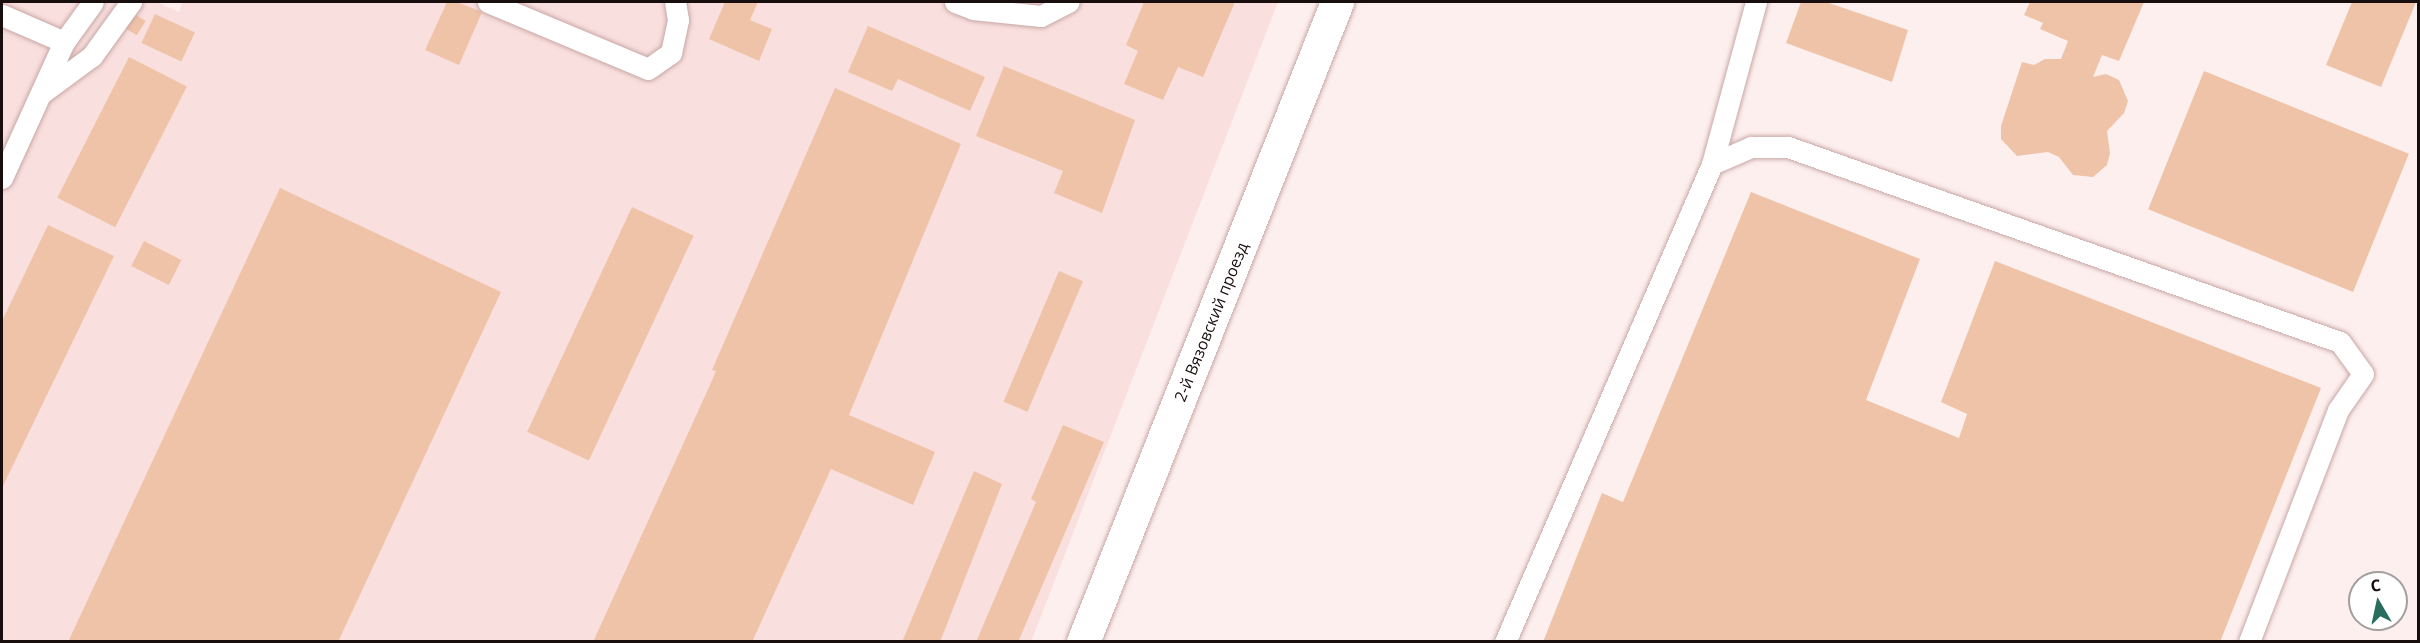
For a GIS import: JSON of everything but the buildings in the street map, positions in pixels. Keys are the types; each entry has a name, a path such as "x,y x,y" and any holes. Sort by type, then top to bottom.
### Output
{"street":[{"name":"2-й Вязовский проезд","path":"1083,642 1337,2"}],"lane":[{"path":"2,178 64,42 93,2"},
{"path":"43,92 92,56 131,2"},
{"path":"488,2 648,69 671,53 678,20 675,2"},
{"path":"955,2 973,9 1041,16 1069,2"},
{"path":"1504,642 1712,164 1756,2"},
{"path":"2,15 64,42"},
{"path":"1712,164 1751,147 1788,147 2340,342 2363,374 2338,410 2248,642"}],"shaded area":[{"path":"2,2 157,2 179,12 182,2 1278,2 1031,642 2,641"}]}
